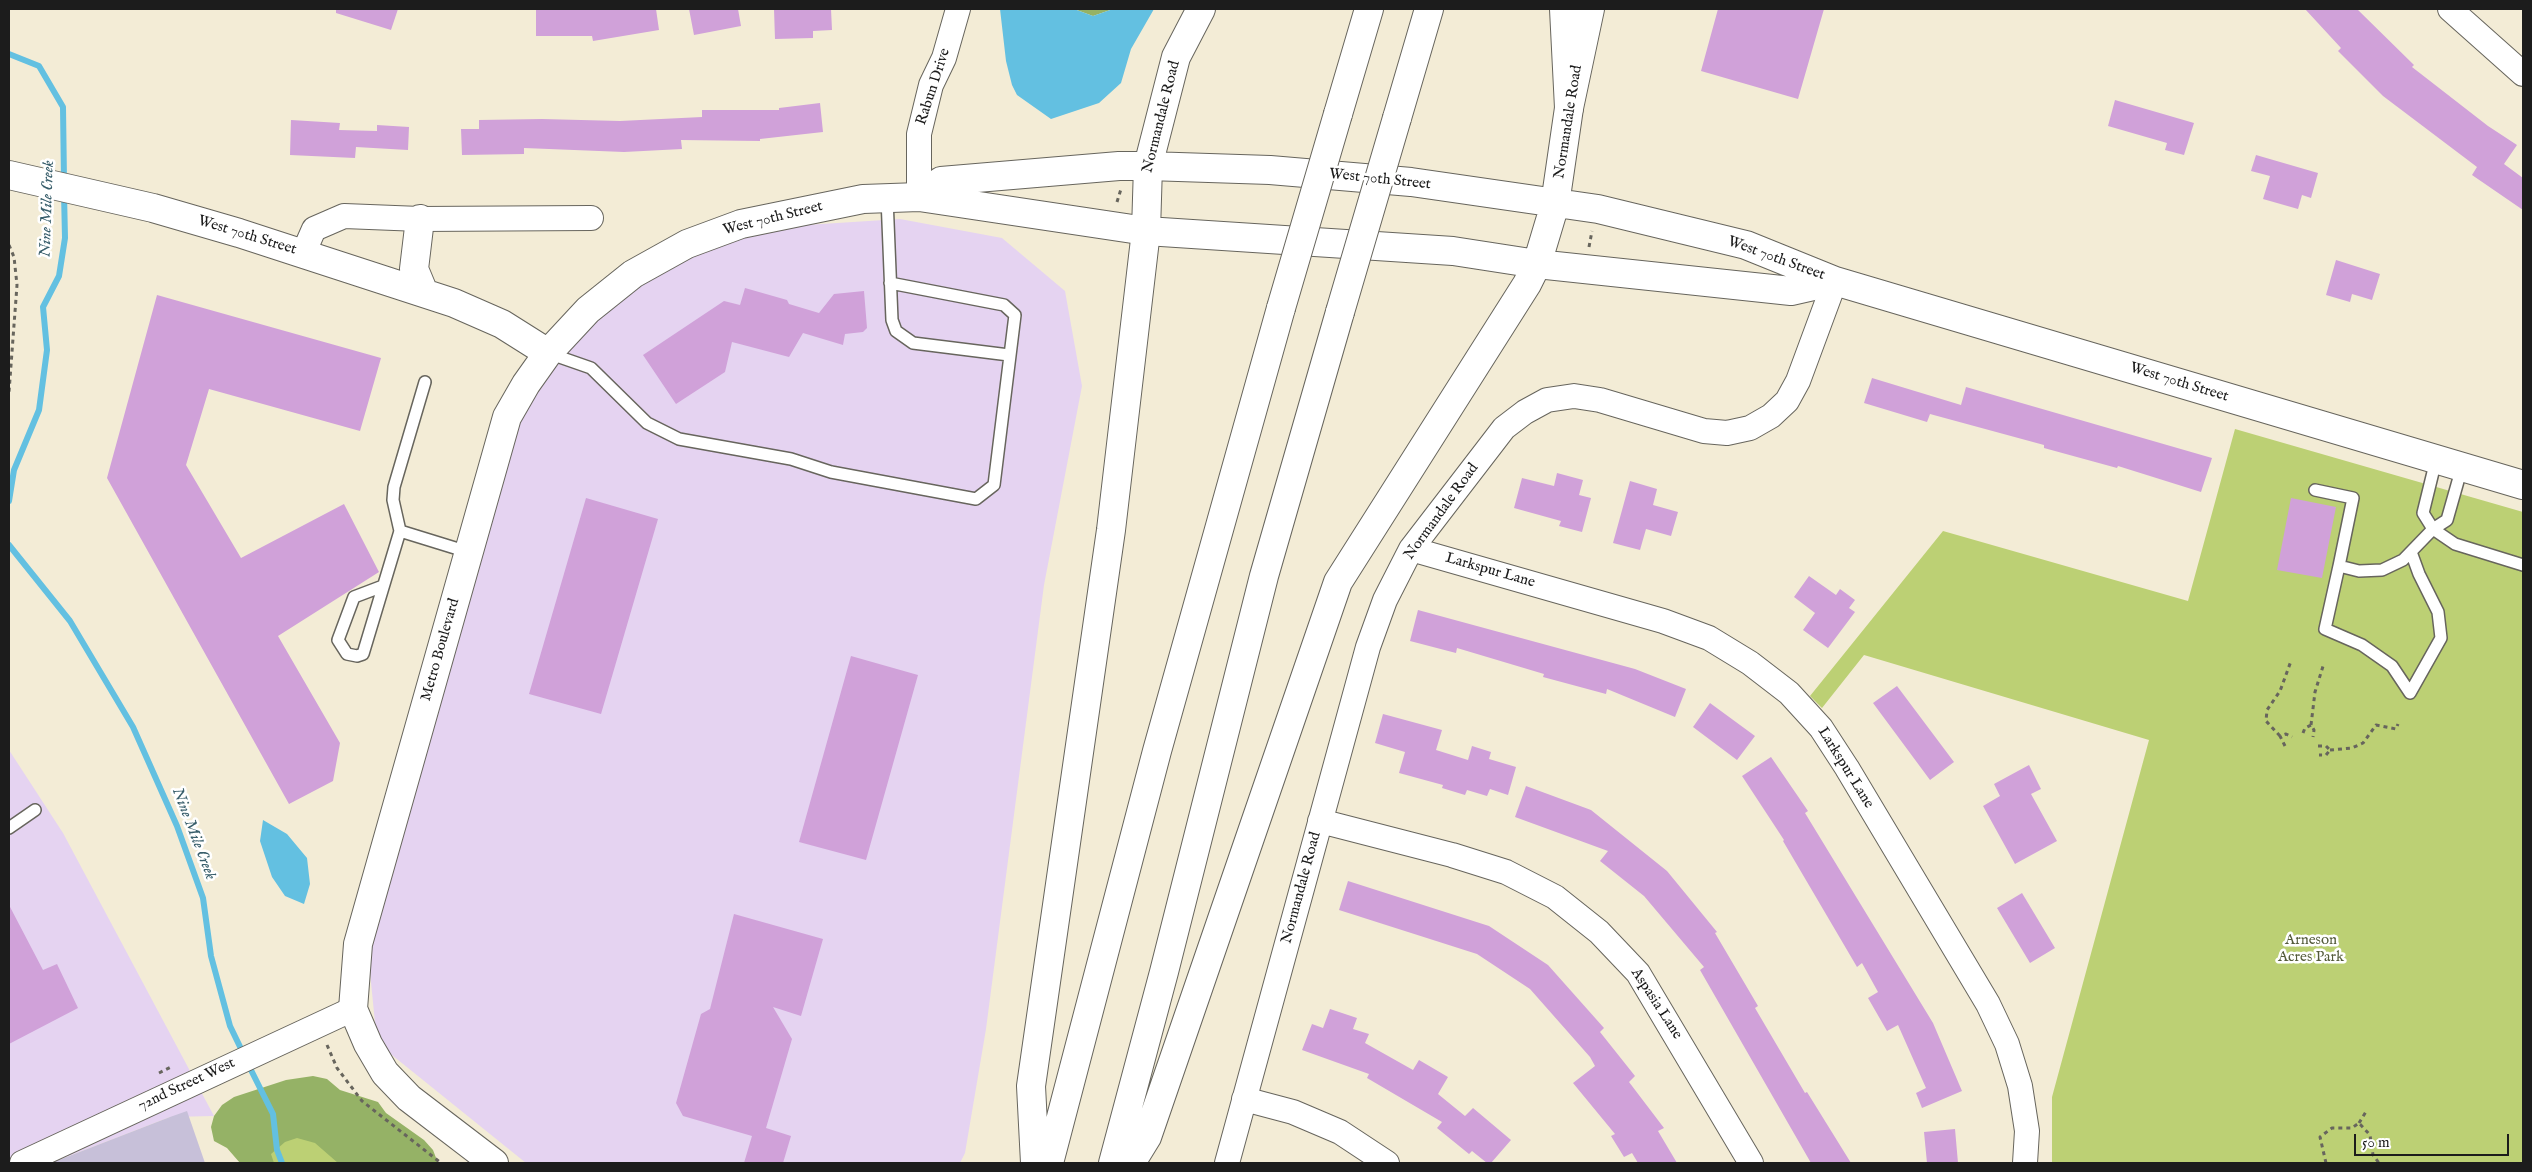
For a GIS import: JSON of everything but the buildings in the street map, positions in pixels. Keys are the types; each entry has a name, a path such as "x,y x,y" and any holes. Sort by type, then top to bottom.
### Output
{"main road":[{"name":"Normandale Road","path":"1036,1163 1031,1086 1112,530 1146,232 1148,166 1176,57 1201,9"},
{"path":"1049,1163 1157,751 1281,308 1370,9"},
{"path":"1113,1163 1167,962 1264,576 1429,9"},
{"path":"1564,9 1569,108"},
{"name":"Normandale Road","path":"1131,1163 1147,1137 1338,582 1528,284 1537,264 1555,204 1569,108 1590,9"},
{"name":"West 70th Street","path":"919,197 941,181 1119,166 1148,166 1270,170 1410,182 1598,209 1746,245 1835,281 2523,485"},
{"name":"West 70th Street","path":"17,177 182,216 303,254"},
{"name":"West 70th Street","path":"548,354 588,310 626,280 687,244 741,224 863,199 919,197 1146,232 1453,251 1537,264 1791,291 1835,281"},
{"path":"420,219 414,270 424,293"},
{"path":"303,254 454,303 502,324 548,354"},
{"name":"Metro Boulevard","path":"494,1163 409,1098 385,1073 368,1044 353,1009 358,944 507,417 526,384 548,354"}],"street":[{"name":"Rabun Drive","path":"919,197 919,134 931,85 944,58 958,9"},
{"path":"2450,9 2523,74"},
{"name":"West 70th Street","path":"303,254 314,229 344,216 420,219 591,218"},
{"name":"Normandale Road","path":"1226,1163 1368,647 1385,600 1411,549 1504,428 1525,412 1547,400 1574,396 1600,400 1704,431 1727,433 1750,428 1771,416 1787,401 1798,381 1835,281"},
{"name":"Larkspur Lane","path":"1411,549 1663,621 1709,638 1750,663 1789,693 1821,728 1847,768 1988,1004 2007,1044 2020,1086 2027,1131 2025,1163"},
{"name":"Aspasia Lane","path":"1320,821 1452,855 1506,872 1555,897 1599,932 1638,973 1752,1163"},
{"name":"72nd Street West","path":"22,1163 353,1009"},
{"path":"1244,1099 1293,1112 1340,1132 1387,1163"}],"lane":[{"path":"886,198 892,320 896,331 913,343 1009,355"},
{"path":"548,354 591,368 647,423 679,439 791,459 830,472 976,499 994,485 1015,315 1004,305 890,283"},
{"path":"384,586 354,597 338,640 347,654 357,656 363,654 384,586 400,531 393,500 394,487 425,382"},
{"path":"2339,566 2359,571 2382,570 2403,560 2432,529 2448,520 2449,463"},
{"path":"2449,463 2423,513 2432,529 2454,544 2523,565"},
{"path":"2315,490 2353,498 2325,628 2362,645 2392,666 2410,693 2441,638 2438,612 2418,574 2411,552"},
{"path":"400,531 468,552"},
{"path":"9,828 34,810"}],"path":[{"path":"1116,208 1122,181"},
{"path":"1588,249 1594,223"},
{"path":"9,245 17,270 14,341 9,392"},
{"path":"2285,746 2280,736 2266,721 2266,710 2280,691 2291,661"},
{"path":"2313,737 2314,730 2311,725 2315,692 2324,663"},
{"path":"2319,755 2326,755 2330,750 2352,748 2363,742 2376,725 2396,729 2398,724"},
{"path":"2303,733 2305,728 2311,725"},
{"path":"2280,736 2286,734 2292,737"},
{"path":"2318,746 2326,746 2330,750"},
{"path":"320,1024 329,1054 362,1101 441,1163"},
{"path":"2326,1163 2320,1136 2332,1128 2352,1128 2367,1110"},
{"path":"2358,1123 2370,1136 2374,1158 2379,1163"},
{"path":"2371,1163 2374,1158"}],"shaded area":[{"path":"900,219 1002,238 1065,291 1082,386 1044,585 986,1029 965,1153 960,1163 526,1163 377,1043 367,942 494,464 587,310 687,251 790,226"},
{"path":"9,750 63,833 214,1116 170,1117 51,1163 9,1163"},
{"path":"187,1111 205,1163 51,1163 170,1117"}],"green space":[{"path":"1074,9 1113,9 1093,16"},
{"name":"Arneson Acres Park","path":"2235,429 2523,512 2523,1163 2052,1163 2052,1097 2149,740 1864,655 1822,708 1810,696 1943,531 2188,601"},
{"path":"313,1076 327,1079 340,1090 378,1102 386,1113 424,1140 433,1150 438,1163 338,1163 315,1143 297,1138 285,1142 271,1154 274,1163 240,1163 227,1148 214,1141 211,1127 214,1116 222,1105 234,1097 286,1080"},
{"path":"259,1116 371,1163 253,1163"}],"water":[{"path":"1000,9 1074,9 1093,16 1113,9 1154,9 1131,49 1121,83 1099,103 1051,119 1017,95 1012,85 1006,61"},
{"path":"263,820 287,834 307,858 310,884 304,904 285,896 272,877 260,841"}],"waterway":[{"name":"Nine Mile Creek","path":"9,54 39,66 63,107 64,181"},
{"name":"Nine Mile Creek","path":"9,501 14,470 39,410 47,350 43,307 59,276 65,238 64,193"},
{"name":"Nine Mile Creek","path":"9,545 70,621 133,727 177,826 203,898 211,956 230,1026 244,1055"},
{"name":"Nine Mile Creek","path":"248,1064 273,1114 277,1150 282,1163"}]}
